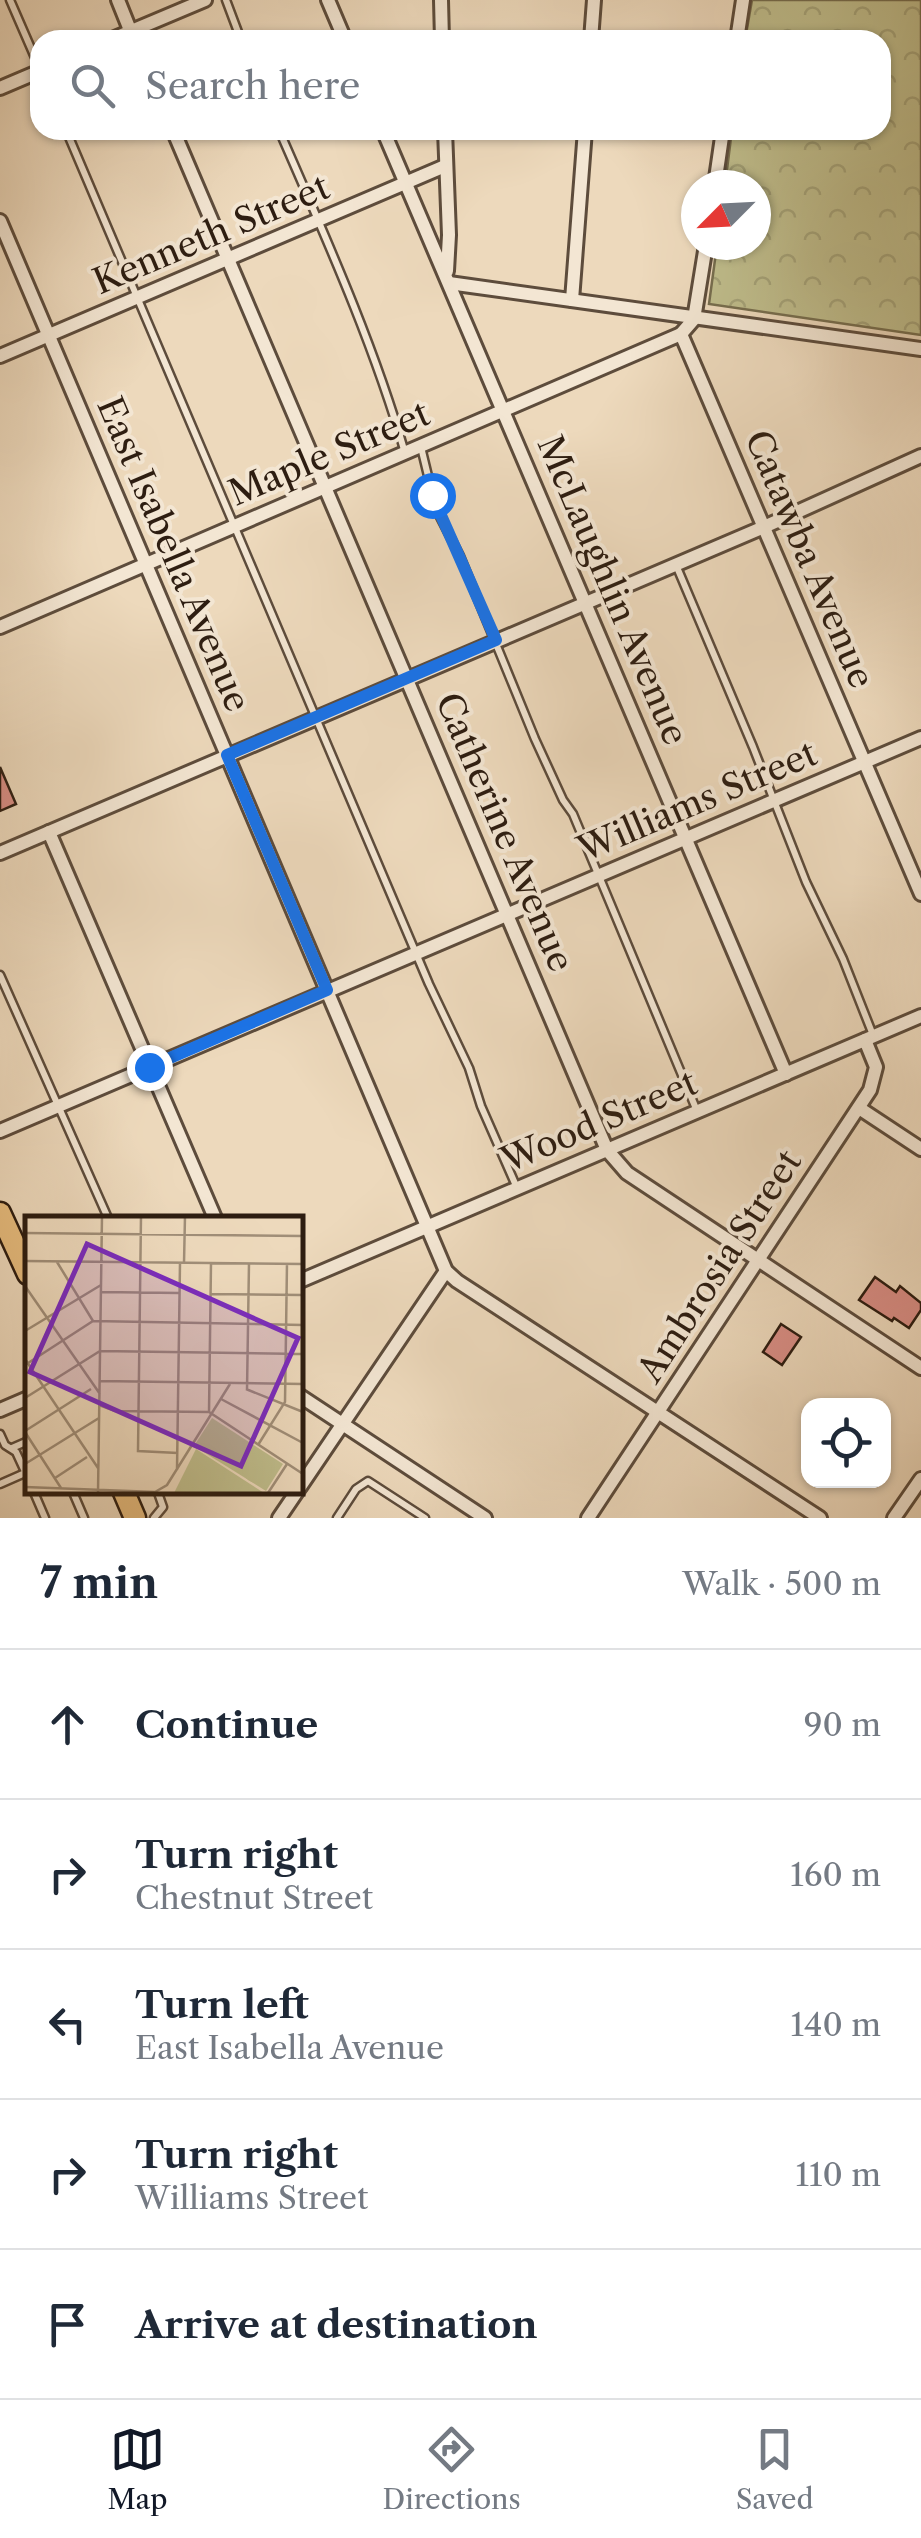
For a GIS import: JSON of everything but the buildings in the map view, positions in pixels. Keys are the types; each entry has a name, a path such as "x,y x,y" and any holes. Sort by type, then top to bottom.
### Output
{"main road":[{"path":"0,1212 25,1267"},
{"path":"124,1493 135,1518"}],"street":[{"path":"118,0 130,30"},
{"path":"145,30 205,0"},
{"path":"328,0 341,30"},
{"path":"441,0 442,30"},
{"path":"592,30 594,0"},
{"path":"738,30 743,0"},
{"path":"0,88 30,74"},
{"name":"Catherine Avenue","path":"177,140 607,1150 627,1173 921,1368"},
{"name":"McLaughlin Avenue","path":"387,140 786,1074"},
{"path":"445,140 448,281 921,349"},
{"path":"572,300 584,140"},
{"path":"717,170 722,140"},
{"name":"Kenneth Street","path":"0,356 446,166"},
{"name":"East Isabella Avenue","path":"0,222 446,1270"},
{"path":"682,334 694,319 704,260"},
{"name":"Maple Street","path":"0,627 682,334"},
{"name":"Catawba Avenue","path":"682,334 921,894"},
{"path":"0,852 764,527 921,456"},
{"name":"Williams Street","path":"0,1131 921,738"},
{"path":"48,832 211,1216"},
{"name":"Wood Street","path":"302,1280 921,1016"},
{"name":"Ambrosia Street","path":"588,1518 859,1108 873,1083 876,1067 869,1038"},
{"path":"859,1108 921,1149"},
{"path":"302,1484 446,1270 452,1278 820,1518"},
{"path":"302,1397 484,1518"},
{"path":"0,1410 25,1399"},
{"path":"894,1518 921,1478"},
{"path":"279,1518 296,1493"}],"lane":[{"path":"10,0 30,47"},
{"path":"226,0 238,30"},
{"path":"70,140 469,1068 517,1189"},
{"path":"283,140 360,318 405,452"},
{"path":"420,446 436,509 460,556 562,800 573,814 697,1112"},
{"path":"676,564 806,882 843,959 869,1038"},
{"path":"0,975 107,1216"},
{"path":"0,1434 5,1447 16,1452 25,1474"},
{"path":"0,1484 25,1476"},
{"path":"337,1518 356,1489 368,1481 425,1518"},
{"path":"34,1493 45,1518"},
{"path":"73,1493 84,1518"},
{"path":"154,1518 164,1507 157,1493"}],"green space":[{"path":"752,0 921,0 921,335 709,304 715,260 771,260 771,170 727,170 731,140 891,140 891,30 747,30"}],"route":[{"path":"149,1067 327,990 227,755 496,640 432,495"}]}
